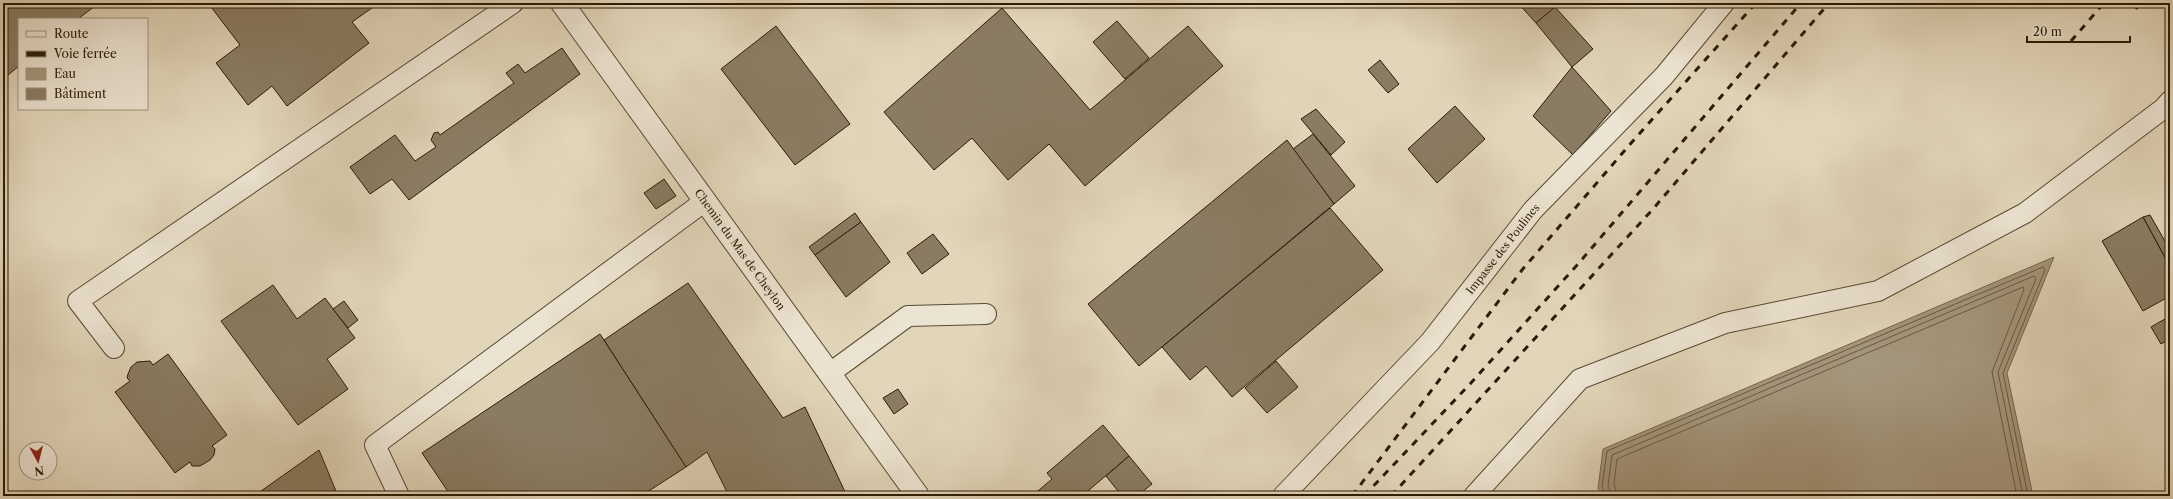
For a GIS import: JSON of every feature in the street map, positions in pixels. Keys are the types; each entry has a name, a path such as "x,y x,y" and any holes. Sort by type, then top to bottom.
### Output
{"street":[{"name":"Chemin du Mas de Cheylon","path":"562,3 918,496"}],"lane":[{"path":"114,348 78,301 513,3"},
{"name":"Impasse des Poulines","path":"1283,496 1430,342 1533,210 1664,76 1724,3"},
{"path":"1474,496 1580,379 1725,323 1878,291 2025,213 2164,108 2170,101"},
{"path":"399,496 375,444 705,201"},
{"path":"830,373 908,316 986,314"}],"water":[{"path":"2054,257 2007,373 2033,496 1604,496 1598,489 1603,449"}],"building":[{"path":"3,3 99,3 79,18 18,18 18,67 3,79"},
{"path":"208,3 379,3 352,22 369,43 287,106 272,86 248,105 216,63 240,45"},
{"path":"1518,3 1552,3 1555,7 1536,23"},
{"path":"1555,7 1593,49 1572,67 1536,23"},
{"path":"1002,8 1090,110 1188,26 1223,66 1085,186 1049,144 1008,180 972,138 934,170 884,112"},
{"path":"1117,21 1149,58 1125,79 1093,42"},
{"path":"776,26 850,124 795,165 721,69"},
{"path":"562,48 580,74 409,200 392,179 370,194 350,167 395,135 415,161 436,147 431,140 434,133 438,132 440,135 514,83 506,73 518,64 525,73"},
{"path":"1380,60 1399,84 1388,93 1368,70"},
{"path":"1572,67 1611,111 1573,155 1533,116"},
{"path":"1455,106 1485,139 1437,183 1408,149"},
{"path":"1316,109 1345,142 1331,155 1301,119"},
{"path":"1313,134 1355,186 1334,204 1293,149"},
{"path":"1287,140 1334,204 1139,366 1088,304"},
{"path":"664,179 676,196 656,209 644,193"},
{"path":"1330,208 1383,270 1232,397 1206,366 1190,380 1162,347"},
{"path":"855,213 861,222 815,255 809,247"},
{"path":"2150,215 2170,250 2170,267 2143,217"},
{"path":"2143,217 2170,267 2170,296 2143,311 2102,241"},
{"path":"861,222 890,262 846,297 815,255"},
{"path":"933,234 949,254 922,274 907,253"},
{"path":"688,283 783,418 805,407 847,496 729,496 707,452 686,467 604,340"},
{"path":"273,285 297,319 325,298 355,338 327,359 348,389 298,425 221,321"},
{"path":"344,301 358,320 348,328 333,309"},
{"path":"2170,316 2170,339 2161,344 2151,327"},
{"path":"600,334 686,467 641,496 451,496 422,453"},
{"path":"168,354 227,435 212,446 215,449 214,455 210,460 200,466 192,466 190,462 175,473 115,392 130,381 127,378 128,374 131,367 137,362 150,361 153,365"},
{"path":"1276,361 1298,387 1267,413 1245,388"},
{"path":"898,389 908,404 894,414 883,398"},
{"path":"1103,425 1129,456 1082,496 1032,496 1052,479 1047,473"},
{"path":"319,450 338,496 254,496"},
{"path":"1129,456 1152,484 1137,496 1122,496 1106,476"}],"railway":[{"path":"1352,496 1522,270 1632,142 1756,3"},
{"path":"1364,496 1470,384 1578,264 1801,3"},
{"path":"1391,496 1653,209 1829,3"},
{"path":"2071,41 2104,3"},
{"path":"2136,9 2140,3"}]}
